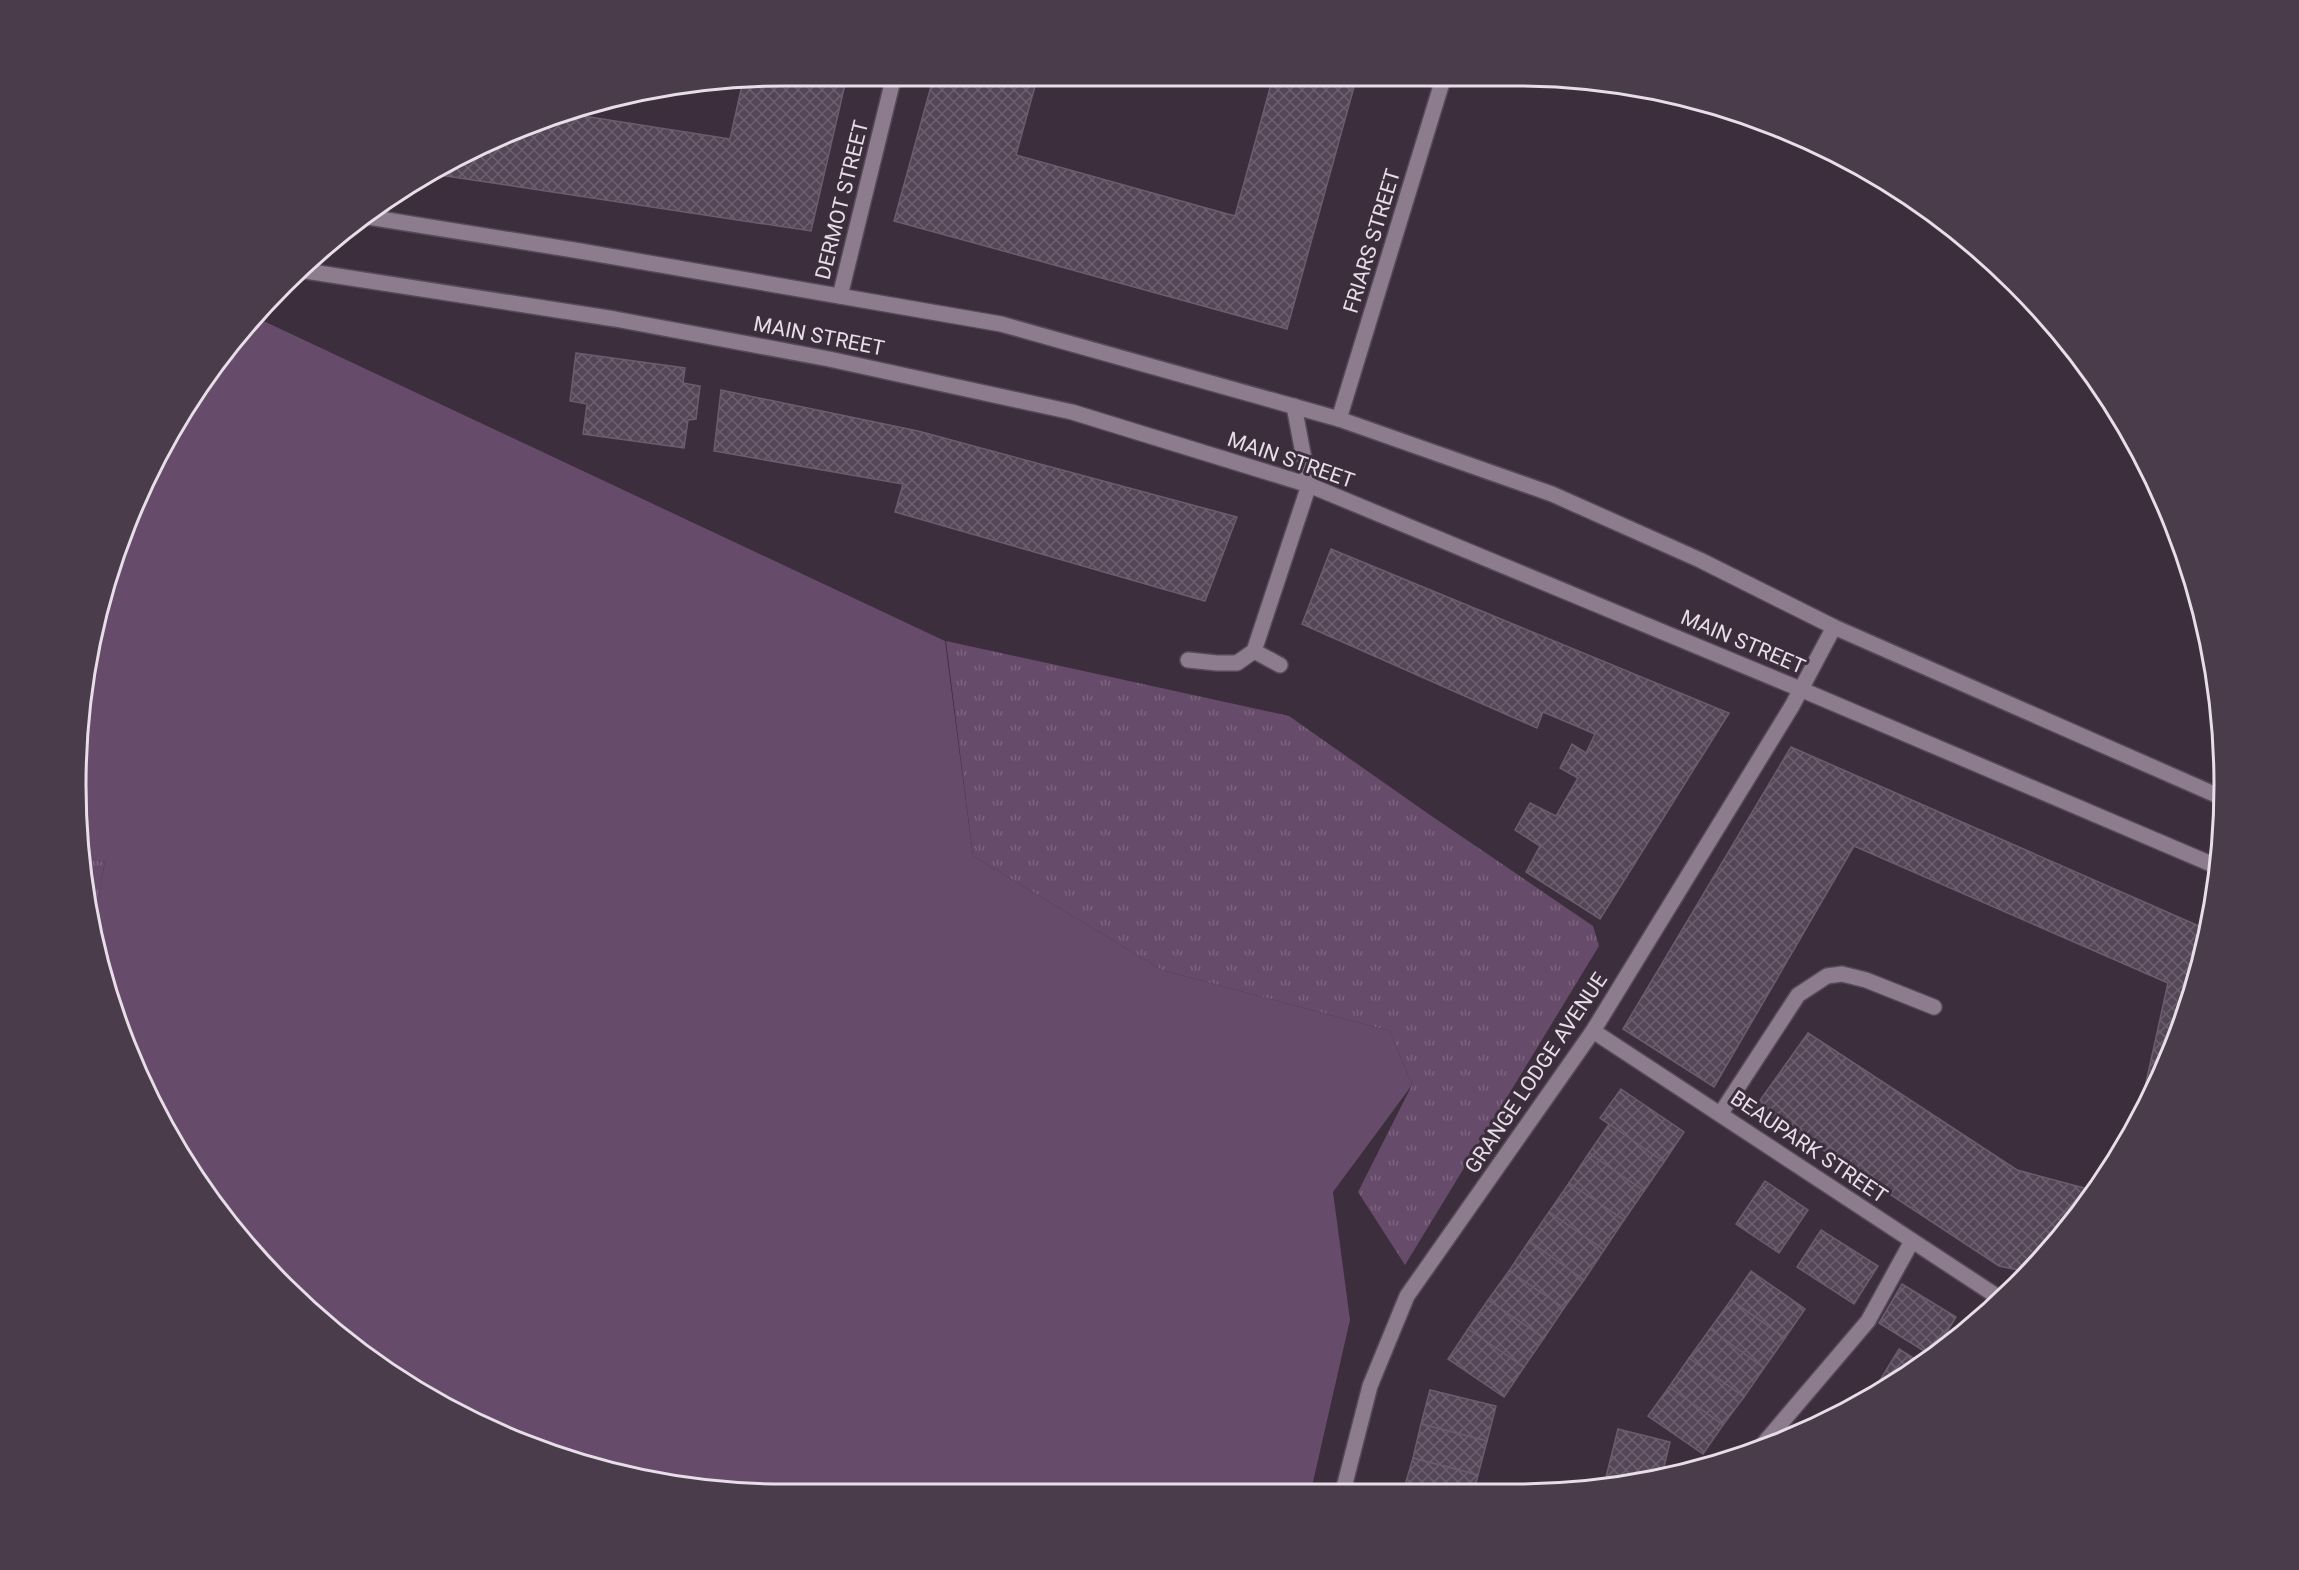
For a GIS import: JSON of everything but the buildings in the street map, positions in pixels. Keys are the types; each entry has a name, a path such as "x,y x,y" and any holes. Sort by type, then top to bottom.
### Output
{"street":[{"name":"DERMOT STREET","path":"840,296 892,86"},
{"name":"FRIARS STREET","path":"1339,419 1441,86"},
{"name":"MAIN STREET","path":"375,218 1001,324 1339,419 1552,494 1700,560 1834,627 2214,794"},
{"name":"MAIN STREET","path":"310,272 615,319 829,358 1072,412 1309,485 1800,689 2209,863"},
{"path":"1188,660 1237,663 1254,651 1309,485 1294,406"},
{"name":"GRANGE LODGE AVENUE","path":"1345,1484 1370,1386 1407,1296 1593,1031 1800,689 1834,627"},
{"path":"1254,651 1280,665"},
{"path":"1721,1113 1798,995 1827,976 1842,974 1866,980 1934,1007"},
{"name":"BEAUPARK STREET","path":"1593,1031 1994,1294"},
{"path":"1771,1435 1868,1321 1912,1241"}],"green space":[{"path":"262,320 945,641 973,856 1162,970 1390,1031 1412,1085 1333,1192 1350,1320 1313,1484 785,1484 694,1479 604,1461 560,1447 517,1431 435,1391 396,1367 359,1340 290,1280 230,1211 203,1174 179,1135 139,1053 109,966 96,906 105,862 89,858 86,785 91,694 109,604 139,517 179,435 203,396"},
{"path":"946,641 1289,716 1593,926 1599,946 1405,1265 1358,1192 1412,1085 1390,1031 1162,970 973,856"},
{"path":"89,858 105,862 96,906"}]}
